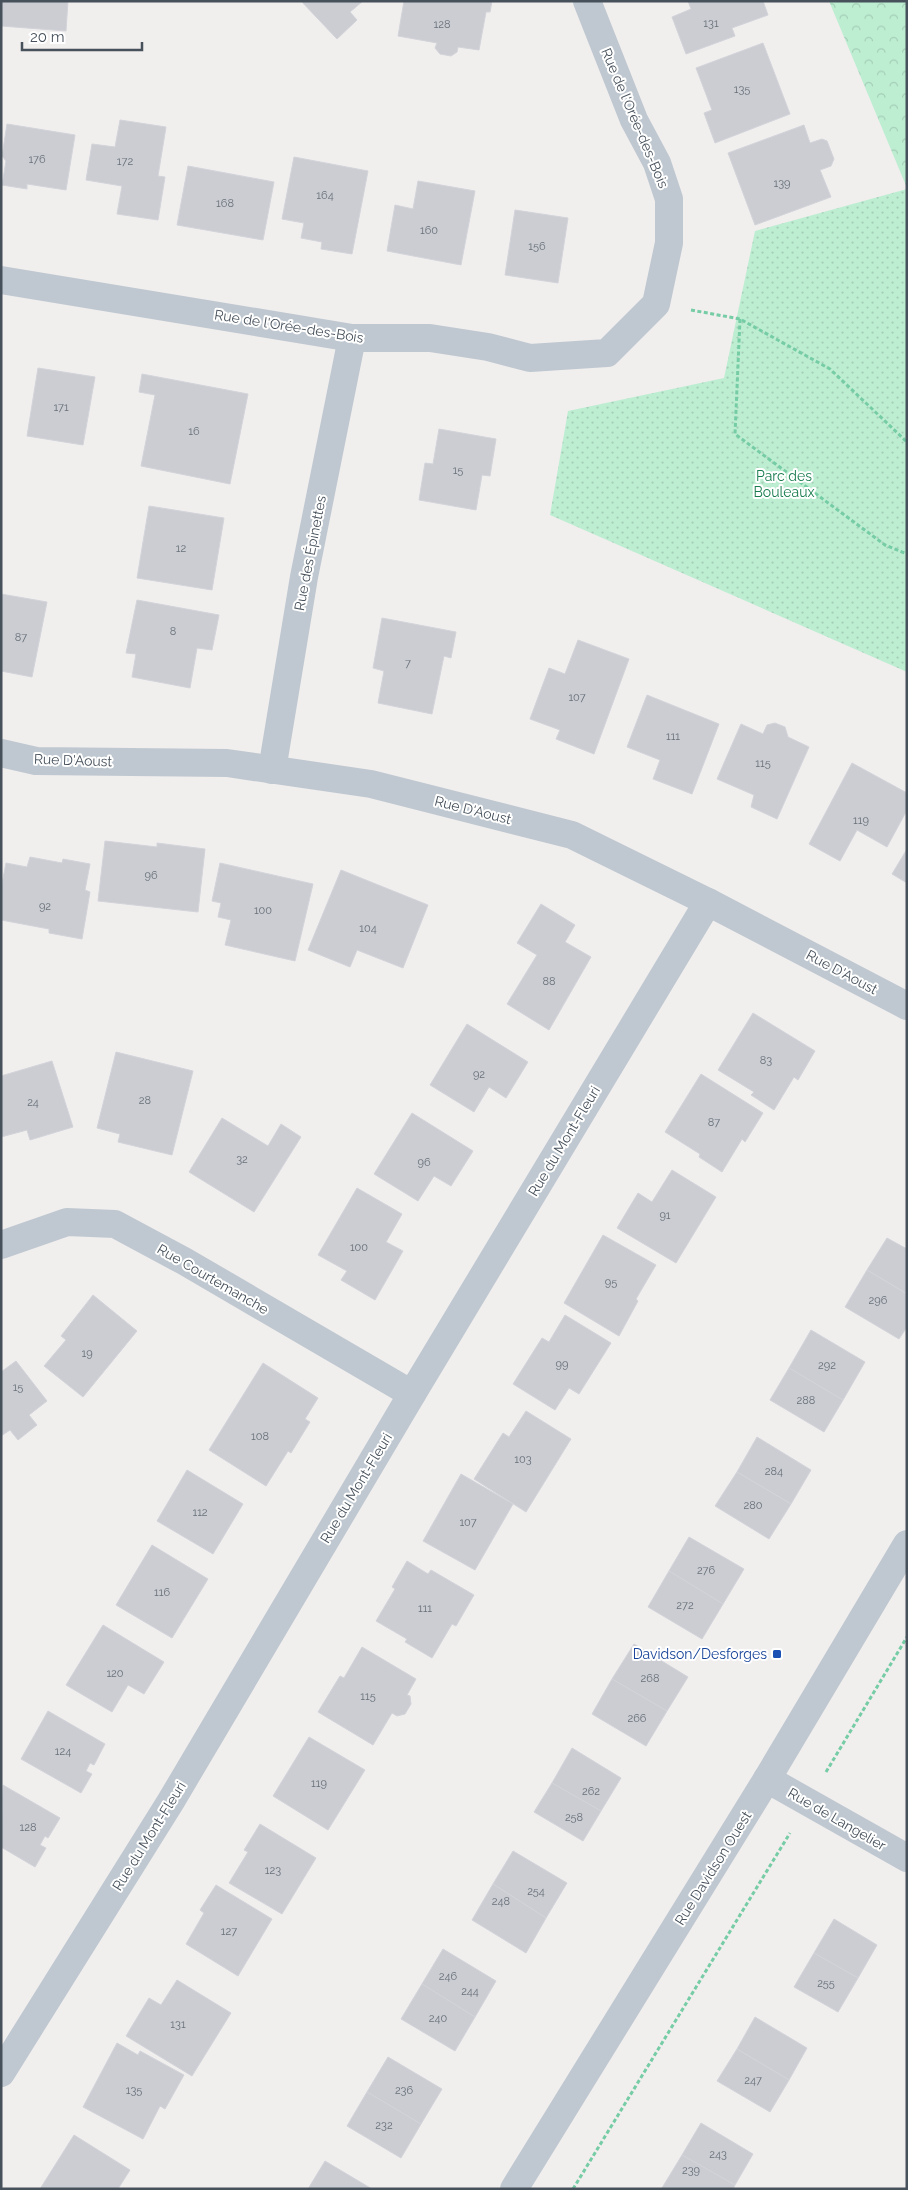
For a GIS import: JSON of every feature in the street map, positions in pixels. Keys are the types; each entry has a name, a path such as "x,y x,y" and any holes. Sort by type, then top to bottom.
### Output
{"street":[{"name":"Rue de l'Orée-des-Bois","path":"1,280 352,338 430,338 488,347 530,358 607,353 656,304 669,243 669,199 657,163 634,120 587,1"},
{"name":"Rue des Épinettes","path":"272,770 304,577 352,338"},
{"name":"Rue D'Aoust","path":"1,753 36,761 227,763 371,784 572,835 708,902 907,1006"},
{"name":"Rue du Mont-Fleuri","path":"1,2073 171,1801 412,1394 708,902"},
{"name":"Rue Courtemanche","path":"1,1245 67,1222 115,1224 412,1394"},
{"name":"Rue Davidson Ouest","path":"514,2189 767,1779 907,1544"},
{"name":"Rue de Langelier","path":"767,1779 907,1858"}],"path":[{"path":"656,304 740,318 830,369 907,442"},
{"path":"740,318 735,434 885,546 907,554"},
{"path":"573,2189 907,1637"}],"green space":[{"path":"829,1 907,1 907,188"},
{"name":"Parc des Bouleaux","path":"907,189 907,672 550,515 568,411 724,378 755,231"}],"building":[{"path":"1,1 68,1 66,31 1,26"},
{"path":"301,1 363,1 350,12 357,20 337,39"},
{"path":"404,1 492,1 490,12 486,12 479,50 458,47 457,52 451,56 440,54 435,48 437,43 398,36"},
{"path":"688,1 763,1 768,15 732,28 735,36 686,54 672,17 691,9"},
{"path":"763,43 790,114 715,143 704,113 712,110 696,68"},
{"path":"120,120 166,127 158,176 165,177 158,220 117,214 122,186 86,180 92,144 115,147"},
{"path":"7,124 75,135 66,190 27,184 27,189 2,185 6,161 2,156"},
{"path":"804,125 810,143 822,139 827,141 834,159 831,166 820,170 831,197 755,225 728,153"},
{"path":"294,157 368,171 352,254 321,249 322,242 301,238 304,223 282,219"},
{"path":"188,166 274,182 263,240 177,225"},
{"path":"418,181 475,191 461,265 387,251 395,205 413,209"},
{"path":"515,210 568,218 558,283 505,275"},
{"path":"38,368 95,377 83,445 27,436"},
{"path":"142,374 248,394 230,484 141,466 155,395 139,392"},
{"path":"439,429 496,439 490,476 482,475 476,510 419,500 425,463 433,464"},
{"path":"149,506 224,518 212,590 137,578"},
{"path":"1,594 47,602 32,677 1,671"},
{"path":"137,600 219,615 212,650 197,648 190,688 132,677 136,654 126,653"},
{"path":"382,618 456,632 451,658 444,656 432,714 378,703 384,671 373,668"},
{"path":"578,640 629,659 594,754 556,739 560,730 530,719 549,668 565,674"},
{"path":"647,695 719,724 692,794 653,779 660,760 627,747"},
{"path":"775,723 785,727 788,737 809,747 777,819 751,807 754,795 717,779 741,724 763,734 767,725"},
{"path":"852,763 907,793 907,810 887,847 857,830 840,861 809,844"},
{"path":"105,841 157,847 157,843 205,849 198,912 98,901"},
{"path":"907,849 907,883 892,874"},
{"path":"30,857 62,863 63,859 90,864 85,890 90,892 82,939 49,933 49,929 1,920 1,888 6,863 27,867"},
{"path":"220,863 313,884 295,961 225,945 231,920 218,917 221,903 212,901"},
{"path":"341,870 428,905 403,968 357,950 350,967 308,950"},
{"path":"541,904 575,925 565,942 591,957 549,1030 507,1004 537,955 517,943"},
{"path":"753,1013 815,1051 798,1080 794,1077 774,1110 751,1095 754,1092 718,1070"},
{"path":"467,1024 528,1062 506,1098 489,1087 474,1112 430,1085"},
{"path":"116,1052 193,1071 172,1155 118,1142 120,1134 97,1128"},
{"path":"52,1061 73,1127 30,1140 27,1130 1,1137 1,1076"},
{"path":"701,1074 763,1113 745,1142 742,1139 722,1172 699,1157 700,1154 665,1132"},
{"path":"412,1113 473,1151 451,1186 434,1176 418,1201 374,1174"},
{"path":"222,1118 268,1146 281,1124 301,1137 254,1212 189,1172"},
{"path":"672,1170 716,1197 676,1263 617,1228 638,1193 652,1202"},
{"path":"357,1188 402,1214 386,1242 403,1251 375,1300 341,1280 347,1271 318,1255"},
{"path":"603,1235 656,1265 636,1299 638,1301 619,1336 564,1303"},
{"path":"887,1238 907,1249 907,1294 867,1270"},
{"path":"867,1270 907,1294 907,1327 899,1339 845,1307"},
{"path":"93,1295 137,1331 83,1397 44,1366 66,1340 61,1336"},
{"path":"565,1315 611,1343 579,1394 569,1388 555,1410 513,1384 542,1338 549,1342"},
{"path":"811,1330 865,1362 843,1400 789,1368"},
{"path":"16,1361 47,1401 29,1415 37,1425 18,1440 10,1430 1,1436 1,1372"},
{"path":"263,1363 318,1398 305,1419 310,1422 291,1453 288,1451 266,1486 209,1450"},
{"path":"789,1368 843,1400 824,1432 770,1400"},
{"path":"526,1411 571,1439 526,1512 474,1479 503,1433 509,1437"},
{"path":"757,1437 811,1470 791,1504 737,1472"},
{"path":"187,1470 243,1504 213,1554 157,1521"},
{"path":"737,1472 791,1504 769,1539 715,1506"},
{"path":"461,1474 513,1504 475,1570 423,1541"},
{"path":"689,1537 744,1569 723,1604 669,1571"},
{"path":"152,1545 208,1579 172,1638 116,1605"},
{"path":"407,1561 428,1574 431,1570 474,1595 456,1626 452,1624 432,1658 405,1642 407,1639 376,1621 395,1589 392,1587"},
{"path":"669,1571 723,1604 702,1639 648,1607"},
{"path":"103,1625 164,1662 144,1694 128,1685 112,1712 66,1685"},
{"path":"634,1644 688,1677 667,1711 612,1679"},
{"path":"362,1647 416,1679 407,1695 410,1696 411,1704 405,1714 397,1716 392,1713 373,1745 318,1712 340,1676 344,1678"},
{"path":"612,1679 667,1711 646,1746 592,1714"},
{"path":"48,1711 105,1744 94,1765 90,1763 86,1771 92,1774 81,1793 21,1759"},
{"path":"309,1737 365,1770 328,1830 273,1796"},
{"path":"572,1748 621,1778 601,1811 552,1783"},
{"path":"552,1783 601,1811 583,1841 534,1812"},
{"path":"3,1785 60,1818 48,1838 45,1836 40,1845 46,1848 35,1867 1,1847"},
{"path":"260,1824 316,1858 282,1914 229,1883 248,1852 244,1850"},
{"path":"513,1851 567,1883 546,1918 493,1884"},
{"path":"493,1884 546,1918 526,1953 472,1920"},
{"path":"216,1885 272,1919 238,1976 186,1944 204,1913 200,1910"},
{"path":"834,1919 877,1945 858,1978 814,1953"},
{"path":"443,1949 496,1981 475,2017 422,1984"},
{"path":"814,1953 858,1978 838,2012 794,1987"},
{"path":"177,1980 231,2013 192,2076 126,2036 149,1998 161,2005"},
{"path":"422,1984 475,2017 455,2051 401,2019"},
{"path":"755,2017 807,2048 789,2080 737,2049"},
{"path":"117,2043 138,2055 140,2051 184,2075 165,2109 160,2106 143,2139 83,2107"},
{"path":"737,2049 789,2080 770,2112 717,2081"},
{"path":"388,2057 442,2089 421,2124 367,2092"},
{"path":"367,2092 421,2124 401,2158 347,2126"},
{"path":"701,2123 753,2154 735,2185 682,2155"},
{"path":"74,2135 130,2170 118,2189 40,2189"},
{"path":"682,2155 735,2185 733,2189 662,2188"},
{"path":"325,2161 372,2189 308,2189"}],"place":[{"name":"Davidson/Desforges","path":"777,1654"}]}
